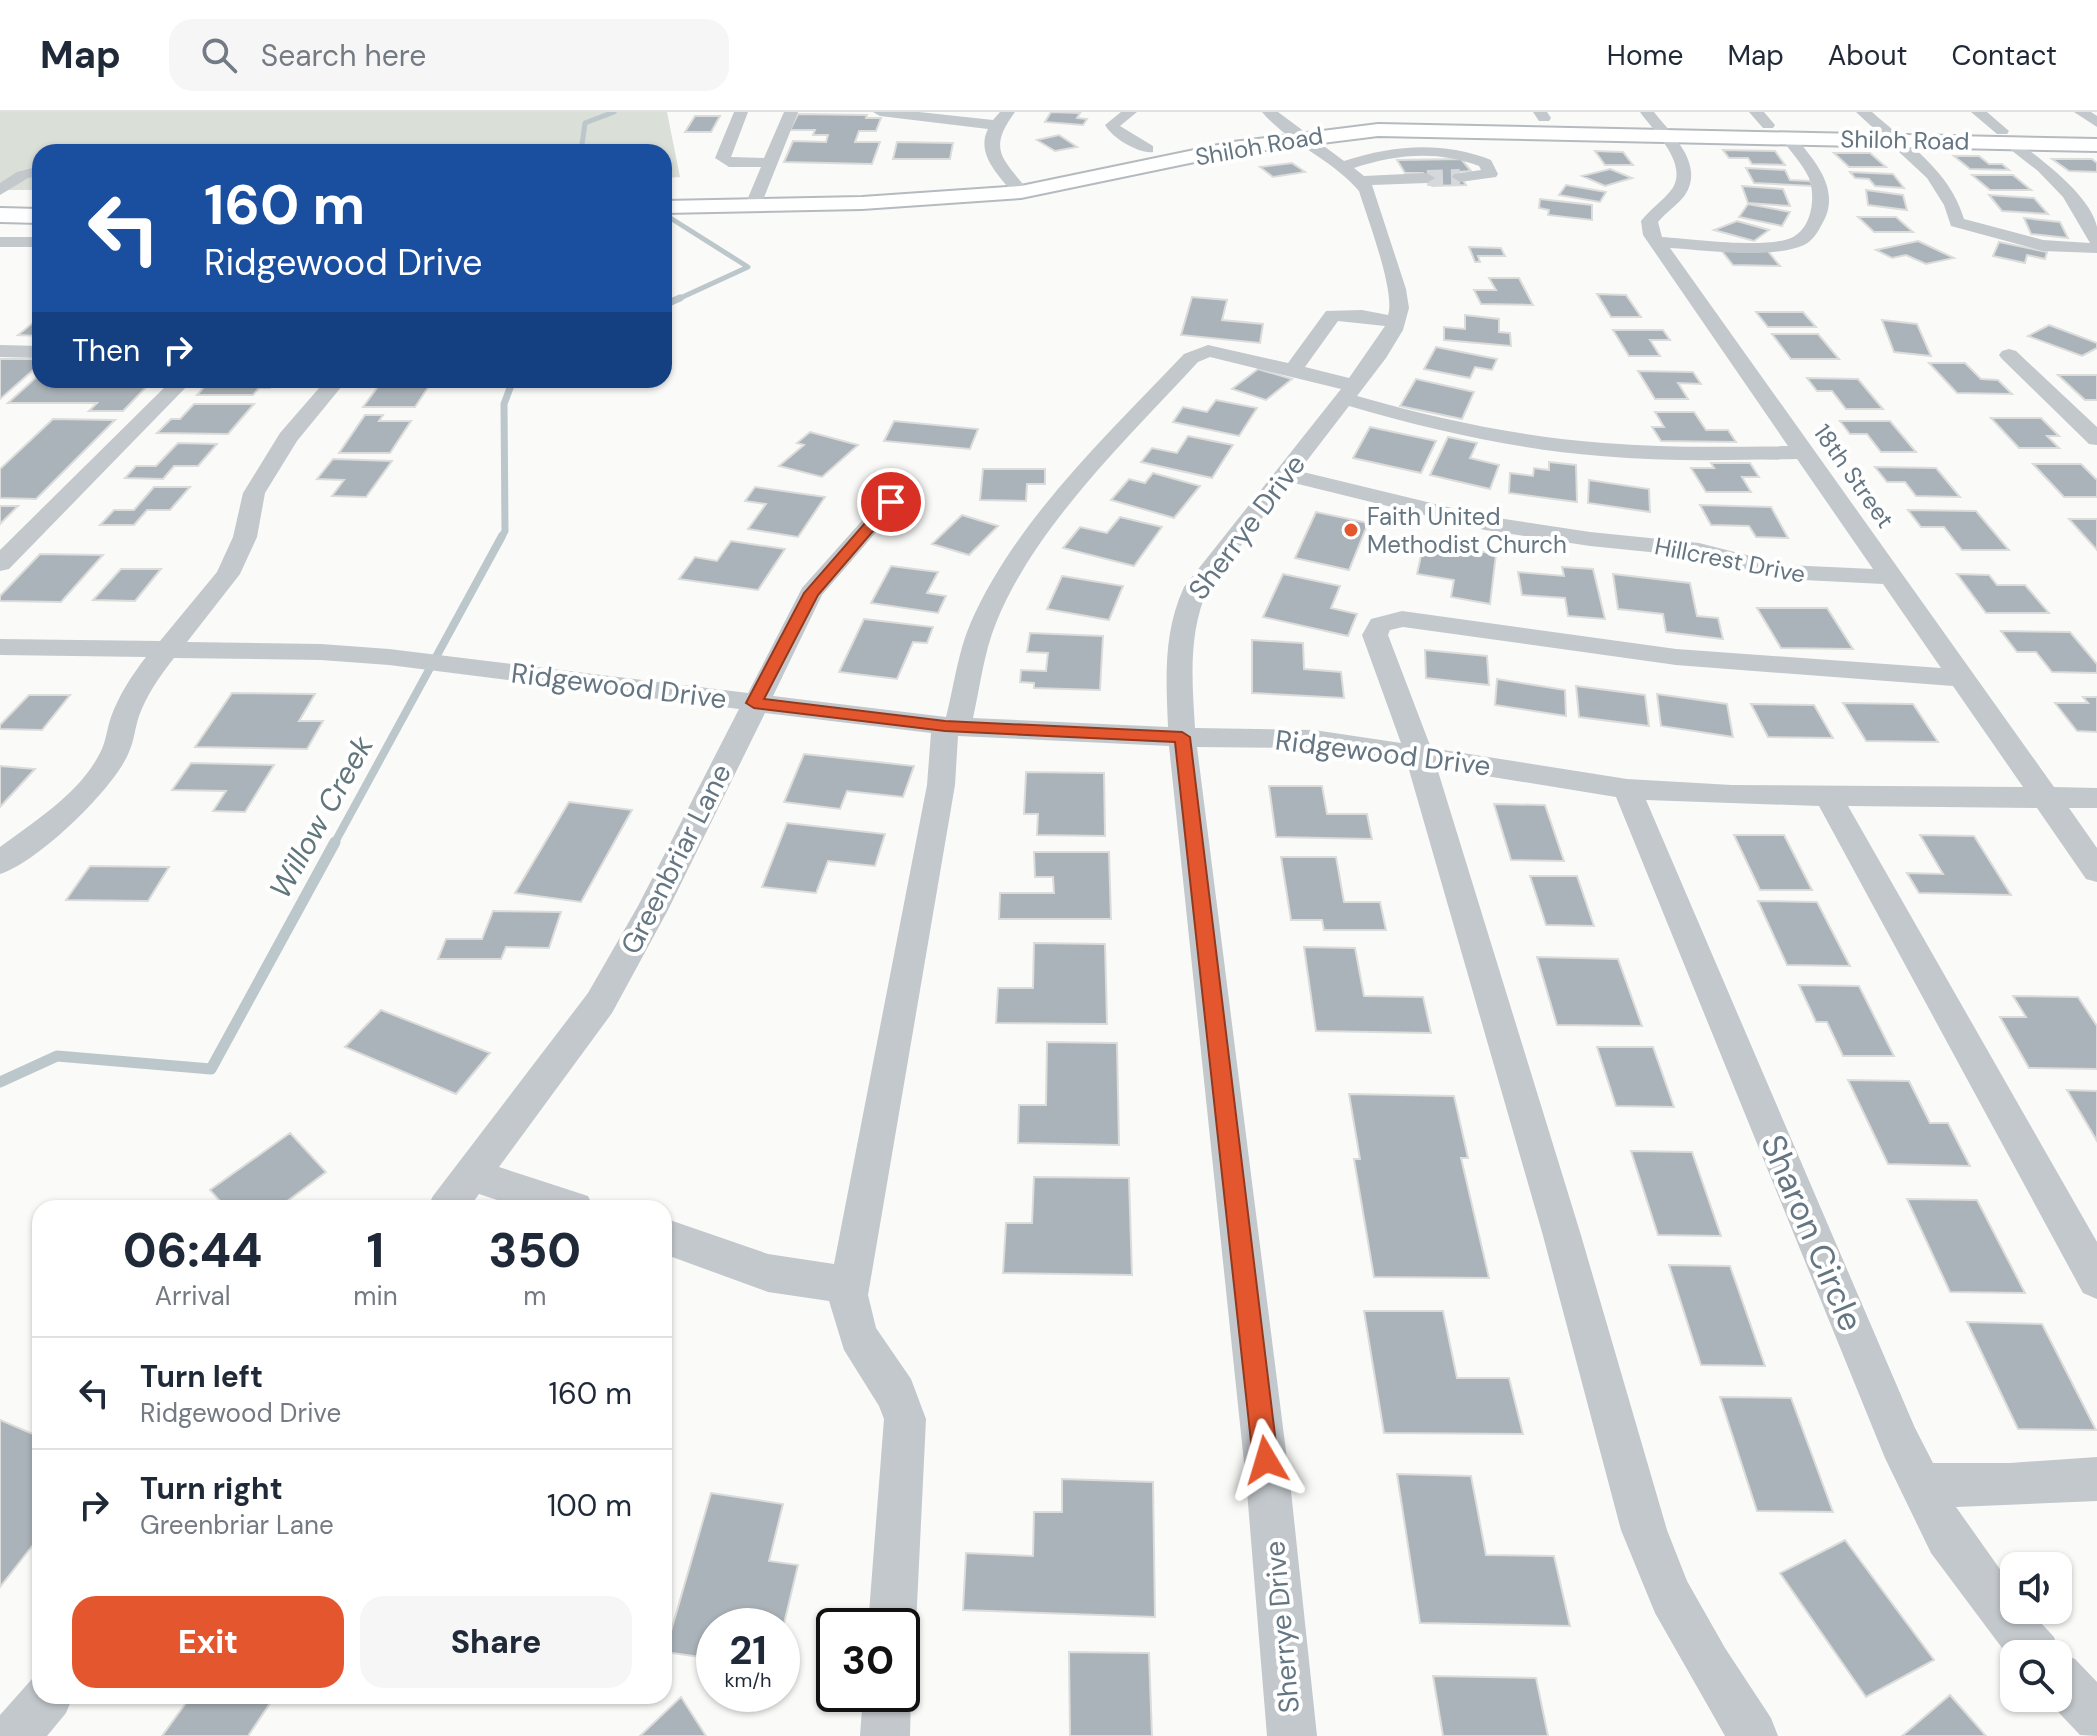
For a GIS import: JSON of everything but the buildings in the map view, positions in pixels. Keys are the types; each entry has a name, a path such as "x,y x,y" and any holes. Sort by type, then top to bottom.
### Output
{"main road":[{"name":"Shiloh Road","path":"1014,184 1148,149 1283,124 1368,117 1542,115 1654,123 1788,138 1886,134 2006,137 2097,145"},
{"name":"Shiloh Road","path":"672,193 707,198 909,201 1233,148 1283,124 1393,130 1762,118 1886,134"},
{"name":"Shiloh Road","path":"2006,137 2097,132"},
{"name":"Shiloh Road","path":"672,205 707,198"},
{"path":"0,200 32,200"},
{"path":"0,215 32,216"}],"street":[{"path":"741,112 723,158 729,162 770,163"},
{"path":"756,197 791,112"},
{"path":"1008,112 984,141 992,157 1014,184"},
{"path":"1130,112 1112,125 1113,128 1148,149"},
{"path":"1863,112 1924,165 1942,188 1957,222 2040,245 2076,251 2096,248 2097,245"},
{"path":"1978,112 2044,168 2069,194 2097,239"},
{"path":"2081,112 2097,123"},
{"path":"886,113 996,125"},
{"path":"886,113 905,130 934,134"},
{"path":"1654,123 1685,166 1685,180 1676,195 1649,221 1657,242 1765,245 1799,241 1810,231 1823,206 1822,189 1811,168 1788,138"},
{"path":"1283,124 1351,174 1427,178"},
{"path":"1351,174 1377,154 1441,152 1466,154 1486,163 1490,174 1460,177"},
{"path":"0,190 32,173"},
{"name":"Sherrye Drive","path":"1292,1736 1269,1491 1182,737 1178,651 1183,611 1196,587 1376,358 1395,322 1400,308 1397,289 1374,208 1367,190 1351,174"},
{"path":"0,242 32,242"},
{"name":"18th Street","path":"1657,242 2097,871"},
{"path":"1294,369 1333,315 1395,322"},
{"path":"0,351 32,352"},
{"path":"893,1608 905,1419 896,1394 858,1336 848,1295 849,1285 951,726 982,626 999,589 1071,486 1191,358 1208,351 1294,369 1350,392 1451,425 1576,446 1637,452 1805,452"},
{"path":"2009,355 2097,439"},
{"path":"0,564 175,388"},
{"path":"0,863 54,822 92,787 115,753 125,716 143,679 228,574 245,537 254,493 288,438 330,388"},
{"name":"Hillcrest Drive","path":"1287,475 1485,523 1590,539 1699,550 1784,572 1893,577"},
{"name":"Greenbriar Lane","path":"452,1200 600,1003 652,910 811,593 891,502"},
{"path":"1753,1736 1708,1665 1679,1611 1644,1530 1566,1247 1419,755 1375,635 1380,625 1402,619 1424,620 1676,657 1963,678"},
{"name":"Ridgewood Drive","path":"0,647 321,652 419,659 951,726 1182,737 1314,739 1627,789 1828,796 2097,798"},
{"name":"Sharon Circle","path":"1627,789 1900,1443 1947,1537 2024,1640"},
{"path":"1828,796 2097,1280"},
{"path":"471,1175 550,1200"},
{"path":"672,1239 768,1273 849,1285"},
{"path":"1921,1485 2010,1485 2097,1479"},
{"path":"2072,1691 2097,1718"},
{"path":"14,1736 42,1704"},
{"path":"885,1736 886,1712"}],"shaded area":[{"path":"0,112 667,112 680,177 672,178 672,144 32,144 32,190 0,190"}],"waterway":[{"name":"Willow Creek","path":"582,144 585,123 614,112"},
{"name":"Willow Creek","path":"672,219 748,267 676,300"},
{"name":"Willow Creek","path":"672,302 680,298"},
{"name":"Willow Creek","path":"501,538 505,531 504,404 510,388"},
{"name":"Willow Creek","path":"334,844 502,536"},
{"name":"Willow Creek","path":"0,1082 57,1056 211,1069 335,842"}],"tunnel":[{"path":"1427,178 1460,177"}],"place":[{"name":"Faith United Methodist Church","path":"1351,530"}],"route":[{"path":"891,502 811,593 754,703 945,726 1182,737 1266,1460"}]}
